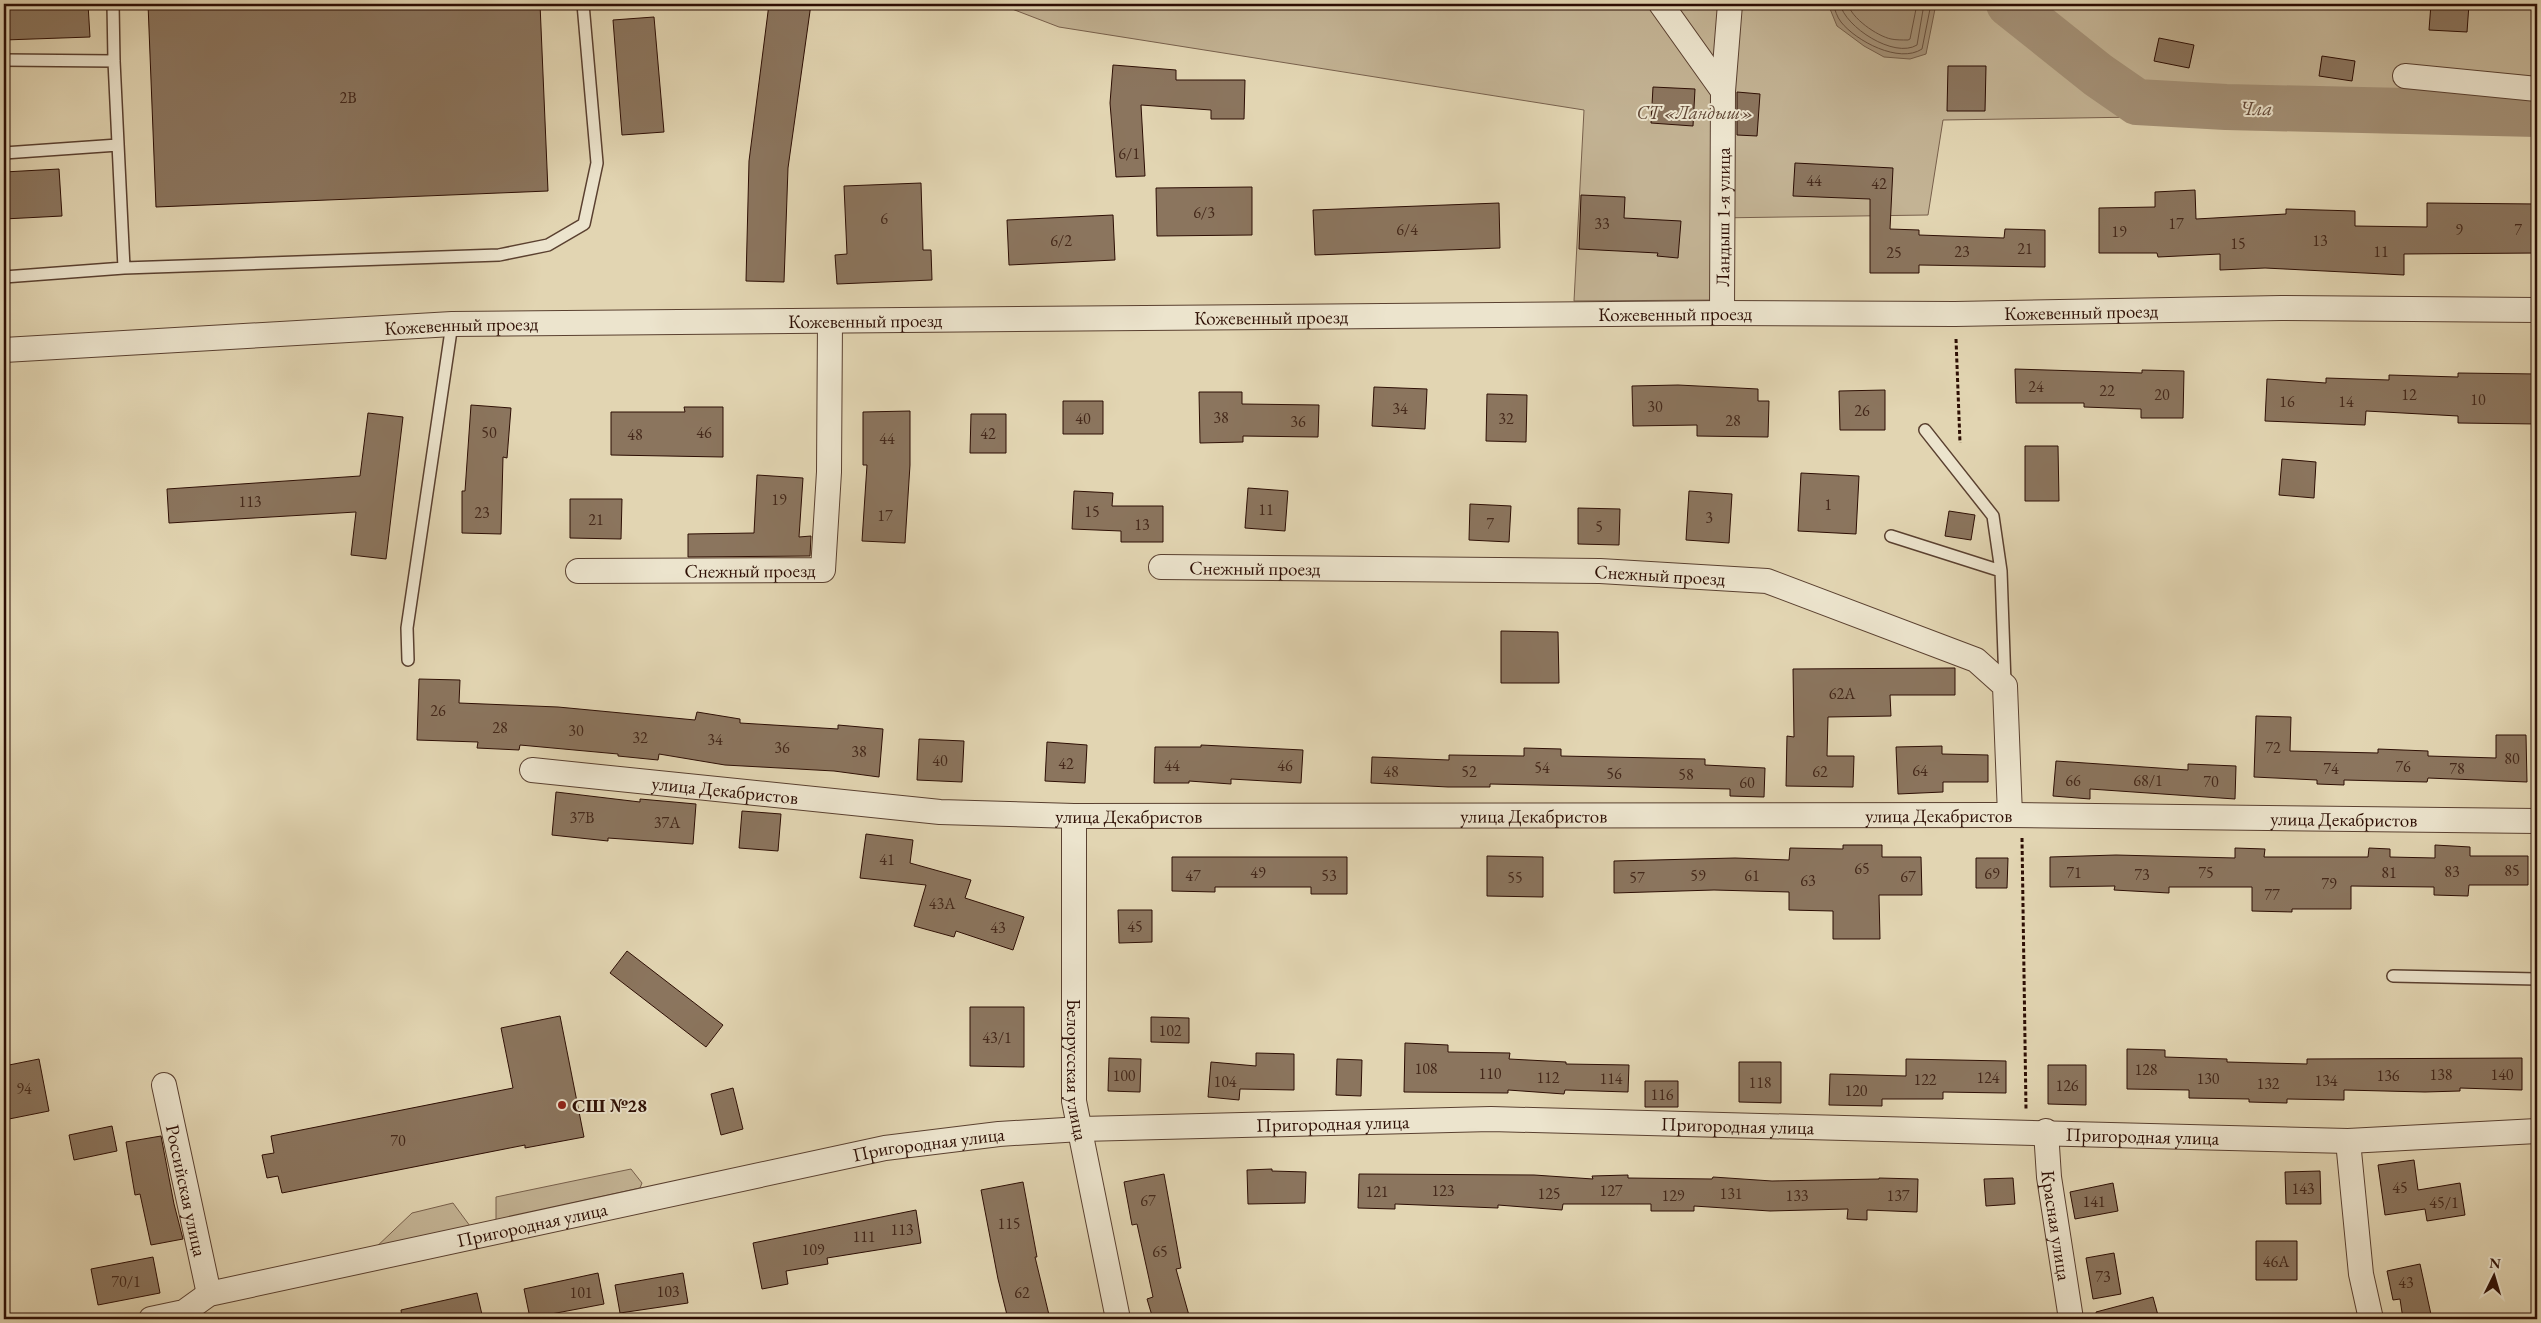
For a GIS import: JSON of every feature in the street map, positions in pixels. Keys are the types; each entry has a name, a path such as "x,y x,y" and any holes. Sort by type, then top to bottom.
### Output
{"street":[{"path":"1661,4 1723,91"},
{"name":"Ландыш 1-я улица","path":"1722,313 1723,91 1730,4"},
{"path":"2405,76 2537,89"},
{"name":"Кожевенный проезд","path":"4,350 452,324 1722,313 1955,314 2281,308 2537,310"},
{"name":"Снежный проезд","path":"578,570 823,570 829,472 830,321"},
{"name":"Снежный проезд","path":"1161,567 1600,571 1767,581 1976,660 2005,686"},
{"path":"2005,686 2016,815"},
{"name":"улица Декабристов","path":"532,770 940,812 1074,816 2016,815 2537,821"},
{"name":"Белорусская улица","path":"1074,816 1074,1101 1118,1319"},
{"name":"Российская улица","path":"164,1085 209,1294"},
{"name":"Пригородная улица","path":"151,1319 185,1316 209,1294 885,1148 999,1134 1081,1129 1491,1118 2036,1131 2348,1141 2537,1131"},
{"name":"Красная улица","path":"2036,1131 2050,1177 2071,1319"},
{"path":"2348,1141 2361,1274 2371,1319"}],"lane":[{"path":"113,4 124,268"},
{"path":"4,276 124,268 499,255 548,245 584,224 597,163 583,4"},
{"path":"4,60 114,61"},
{"path":"4,153 118,145"},
{"path":"408,660 407,628 452,324"},
{"path":"1925,430 1993,516 2001,572 2005,686"},
{"path":"1891,536 2001,572"},
{"path":"2393,976 2537,979"}],"path":[{"path":"1955,314 1961,476"},
{"path":"2016,815 2036,1131"}],"green space":[{"name":"СТ «Ландыш»","path":"999,4 2537,4 2537,97 2474,95 2273,115 1943,120 1928,215 1715,218 1716,300 1574,301 1584,110 1059,27"},
{"path":"631,1169 642,1183 640,1188 496,1220 496,1197"},
{"path":"453,1203 470,1226 373,1250 412,1213"}],"water":[{"path":"1828,4 1936,4 1926,54 1910,59 1884,57 1864,46 1837,26"}],"building":[{"path":"4,4 88,4 90,37 4,40"},
{"path":"148,4 540,4 548,191 156,207"},
{"path":"769,4 811,4 788,168 784,282 746,281 749,161"},
{"path":"2431,4 2469,4 2467,32 2429,30"},
{"path":"654,17 664,132 622,135 613,20"},
{"path":"2159,38 2194,45 2189,68 2154,61"},
{"path":"2322,56 2355,61 2352,81 2319,76"},
{"path":"1113,65 1176,70 1176,80 1245,80 1244,119 1211,119 1211,110 1141,105 1145,176 1116,177 1110,103"},
{"path":"1948,66 1986,66 1985,111 1947,111"},
{"path":"1653,87 1695,89 1693,126 1651,123"},
{"path":"1737,92 1760,94 1757,136 1737,135"},
{"path":"1795,163 1893,168 1890,229 1919,230 1919,235 2004,238 2005,229 2045,230 2045,267 1919,265 1919,273 1870,273 1870,199 1793,196"},
{"path":"59,169 62,216 4,219 4,172"},
{"path":"921,183 923,250 931,250 932,280 837,284 835,255 847,254 844,186"},
{"path":"1252,187 1252,235 1157,236 1156,188"},
{"path":"2195,190 2196,219 2286,214 2286,209 2355,211 2355,226 2427,227 2427,203 2537,204 2537,253 2404,254 2404,275 2265,268 2220,270 2220,254 2158,257 2157,253 2099,253 2099,208 2155,207 2155,192"},
{"path":"1581,195 1625,197 1624,218 1681,221 1678,258 1657,256 1658,253 1579,249"},
{"path":"1499,203 1500,248 1315,255 1313,210"},
{"path":"1113,215 1115,260 1009,265 1007,220"},
{"path":"2015,369 2142,373 2142,370 2184,371 2183,418 2141,418 2141,409 2084,407 2084,403 2016,403"},
{"path":"2458,373 2537,374 2537,424 2458,423 2458,416 2366,411 2365,425 2265,421 2267,379 2326,383 2326,378 2389,380 2389,375 2458,377"},
{"path":"1678,385 1758,389 1758,401 1769,401 1768,437 1697,436 1697,425 1633,426 1632,386"},
{"path":"1374,387 1427,389 1425,429 1372,426"},
{"path":"1885,390 1885,430 1840,430 1839,391"},
{"path":"1199,392 1242,392 1242,404 1319,405 1318,437 1243,436 1243,442 1200,443"},
{"path":"1487,394 1527,395 1526,442 1486,441"},
{"path":"1063,401 1103,401 1103,434 1063,434"},
{"path":"471,405 511,408 507,458 503,457 501,534 462,533 462,491 465,491"},
{"path":"684,407 723,407 723,457 611,455 611,412 685,412"},
{"path":"910,411 910,465 905,543 862,541 867,465 863,465 863,412"},
{"path":"368,413 403,417 386,559 351,555 356,512 169,523 167,489 360,476"},
{"path":"971,414 1006,414 1006,453 970,453"},
{"path":"2025,446 2058,446 2059,501 2025,501"},
{"path":"2282,459 2316,462 2314,498 2279,495"},
{"path":"1801,473 1859,476 1856,534 1798,531"},
{"path":"757,475 803,478 799,537 811,536 810,556 688,557 688,534 754,533"},
{"path":"1248,488 1288,491 1285,531 1245,528"},
{"path":"1074,491 1113,493 1112,506 1163,506 1163,542 1121,542 1121,531 1072,529"},
{"path":"1689,491 1732,494 1729,543 1686,540"},
{"path":"570,499 622,499 621,539 570,538"},
{"path":"1470,504 1511,506 1509,542 1469,540"},
{"path":"1578,508 1620,509 1619,545 1578,544"},
{"path":"1949,511 1975,515 1971,540 1945,536"},
{"path":"1501,631 1558,632 1559,683 1501,683"},
{"path":"1955,668 1955,695 1890,695 1891,716 1828,717 1827,756 1854,756 1853,787 1786,786 1787,736 1794,737 1793,669"},
{"path":"419,679 460,680 459,703 558,707 695,720 697,712 740,719 740,723 838,729 838,725 883,729 879,777 834,771 725,765 659,754 658,760 618,756 618,754 520,745 519,750 477,748 478,742 417,740"},
{"path":"2256,716 2291,717 2290,751 2378,753 2378,749 2428,751 2428,756 2496,758 2496,735 2526,735 2527,782 2428,778 2427,782 2344,780 2344,785 2317,784 2317,780 2254,777"},
{"path":"919,739 964,741 962,782 917,780"},
{"path":"1047,742 1087,745 1085,783 1045,781"},
{"path":"1201,745 1303,750 1301,783 1231,779 1231,784 1189,781 1189,783 1154,783 1155,747 1201,747"},
{"path":"1942,746 1942,754 1988,755 1988,782 1943,782 1943,792 1898,794 1896,747"},
{"path":"1524,748 1561,749 1561,756 1705,759 1705,765 1765,768 1764,797 1730,796 1730,789 1490,784 1490,787 1448,787 1371,783 1372,757 1449,760 1449,755 1524,756"},
{"path":"2056,761 2188,770 2188,764 2236,766 2235,799 2090,789 2090,799 2053,796"},
{"path":"556,792 640,802 640,799 696,804 693,844 608,838 608,841 552,835"},
{"path":"742,811 781,814 778,851 739,848"},
{"path":"866,834 913,840 910,863 971,880 965,898 1024,917 1013,950 956,931 954,937 914,926 926,885 860,878"},
{"path":"1843,845 1882,845 1882,857 1921,857 1922,895 1879,895 1880,939 1833,939 1833,911 1789,910 1789,892 1714,890 1614,893 1614,861 1735,858 1789,860 1790,848 1843,849"},
{"path":"2435,845 2470,847 2470,856 2528,856 2528,885 2469,885 2468,896 2434,895 2434,887 2351,886 2351,909 2292,909 2292,912 2252,911 2252,887 2169,887 2169,893 2114,890 2115,886 2050,887 2050,857 2116,855 2235,858 2235,848 2265,849 2264,857 2368,857 2369,848 2390,849 2390,857 2435,858"},
{"path":"1487,856 1543,857 1543,897 1487,896"},
{"path":"1172,857 1347,857 1347,894 1311,894 1311,887 1215,887 1215,892 1172,891"},
{"path":"1976,858 2008,858 2007,888 1976,888"},
{"path":"1118,910 1152,910 1152,942 1119,943"},
{"path":"627,951 723,1025 706,1047 610,973"},
{"path":"970,1007 1024,1007 1024,1067 970,1066"},
{"path":"560,1016 584,1137 525,1148 525,1145 282,1193 278,1176 267,1178 262,1155 274,1153 271,1136 513,1088 501,1028"},
{"path":"1151,1017 1189,1018 1189,1043 1151,1042"},
{"path":"1405,1043 1448,1045 1448,1052 1510,1053 1509,1059 1566,1062 1566,1064 1629,1065 1628,1092 1565,1090 1564,1094 1508,1090 1508,1093 1404,1092"},
{"path":"2127,1049 2165,1050 2165,1057 2227,1059 2227,1062 2307,1064 2307,1059 2522,1058 2522,1090 2460,1088 2460,1091 2425,1092 2344,1090 2344,1100 2287,1099 2287,1103 2249,1102 2249,1099 2189,1098 2189,1090 2127,1089"},
{"path":"1256,1053 1294,1054 1294,1090 1240,1089 1239,1100 1208,1097 1211,1062 1256,1066"},
{"path":"1109,1058 1141,1059 1140,1092 1108,1091"},
{"path":"39,1059 49,1111 4,1120 4,1066"},
{"path":"1337,1059 1362,1060 1361,1096 1336,1095"},
{"path":"1906,1059 2006,1061 2006,1093 1943,1092 1943,1099 1882,1099 1882,1106 1829,1105 1830,1074 1906,1076"},
{"path":"1739,1062 1781,1062 1781,1103 1739,1102"},
{"path":"2048,1065 2086,1065 2086,1105 2048,1104"},
{"path":"1645,1081 1678,1081 1678,1107 1645,1107"},
{"path":"733,1088 743,1129 721,1135 711,1094"},
{"path":"112,1126 117,1151 74,1160 69,1135"},
{"path":"161,1136 183,1239 151,1245 140,1194 135,1195 126,1142"},
{"path":"2414,1160 2418,1190 2460,1183 2465,1215 2427,1221 2425,1209 2385,1215 2378,1165"},
{"path":"1272,1169 1272,1171 1306,1172 1305,1203 1248,1204 1247,1170"},
{"path":"2320,1171 2321,1204 2286,1204 2285,1172"},
{"path":"1164,1174 1181,1268 1176,1269 1190,1319 1153,1319 1147,1299 1153,1297 1137,1224 1132,1225 1124,1182"},
{"path":"1359,1174 1534,1175 1593,1179 1592,1176 1628,1175 1628,1178 1712,1179 1713,1177 1772,1181 1879,1178 1918,1179 1917,1212 1867,1210 1867,1220 1847,1219 1848,1209 1770,1211 1694,1206 1694,1211 1651,1211 1651,1204 1563,1204 1562,1210 1498,1205 1498,1208 1395,1204 1395,1209 1358,1208"},
{"path":"2013,1178 2015,1204 1986,1206 1984,1179"},
{"path":"1023,1182 1037,1257 1035,1257 1050,1319 1008,1319 998,1279 981,1190"},
{"path":"2113,1183 2118,1211 2075,1219 2070,1192"},
{"path":"916,1210 921,1243 827,1258 828,1264 786,1271 788,1284 762,1289 753,1243"},
{"path":"2256,1241 2297,1241 2297,1280 2256,1280"},
{"path":"2114,1253 2121,1294 2093,1299 2086,1258"},
{"path":"153,1257 160,1293 98,1305 91,1269"},
{"path":"2420,1264 2432,1319 2403,1319 2400,1299 2393,1300 2387,1271"},
{"path":"598,1273 604,1304 530,1318 524,1289"},
{"path":"683,1273 688,1303 620,1313 615,1285"},
{"path":"477,1293 483,1319 402,1319 401,1310"},
{"path":"2153,1297 2159,1319 2097,1319 2096,1312"}],"waterway":[{"name":"Чла","path":"2009,4 2098,75 2137,102 2226,107 2537,114"}],"place":[{"name":"СШ №28","path":"562,1105"}]}
